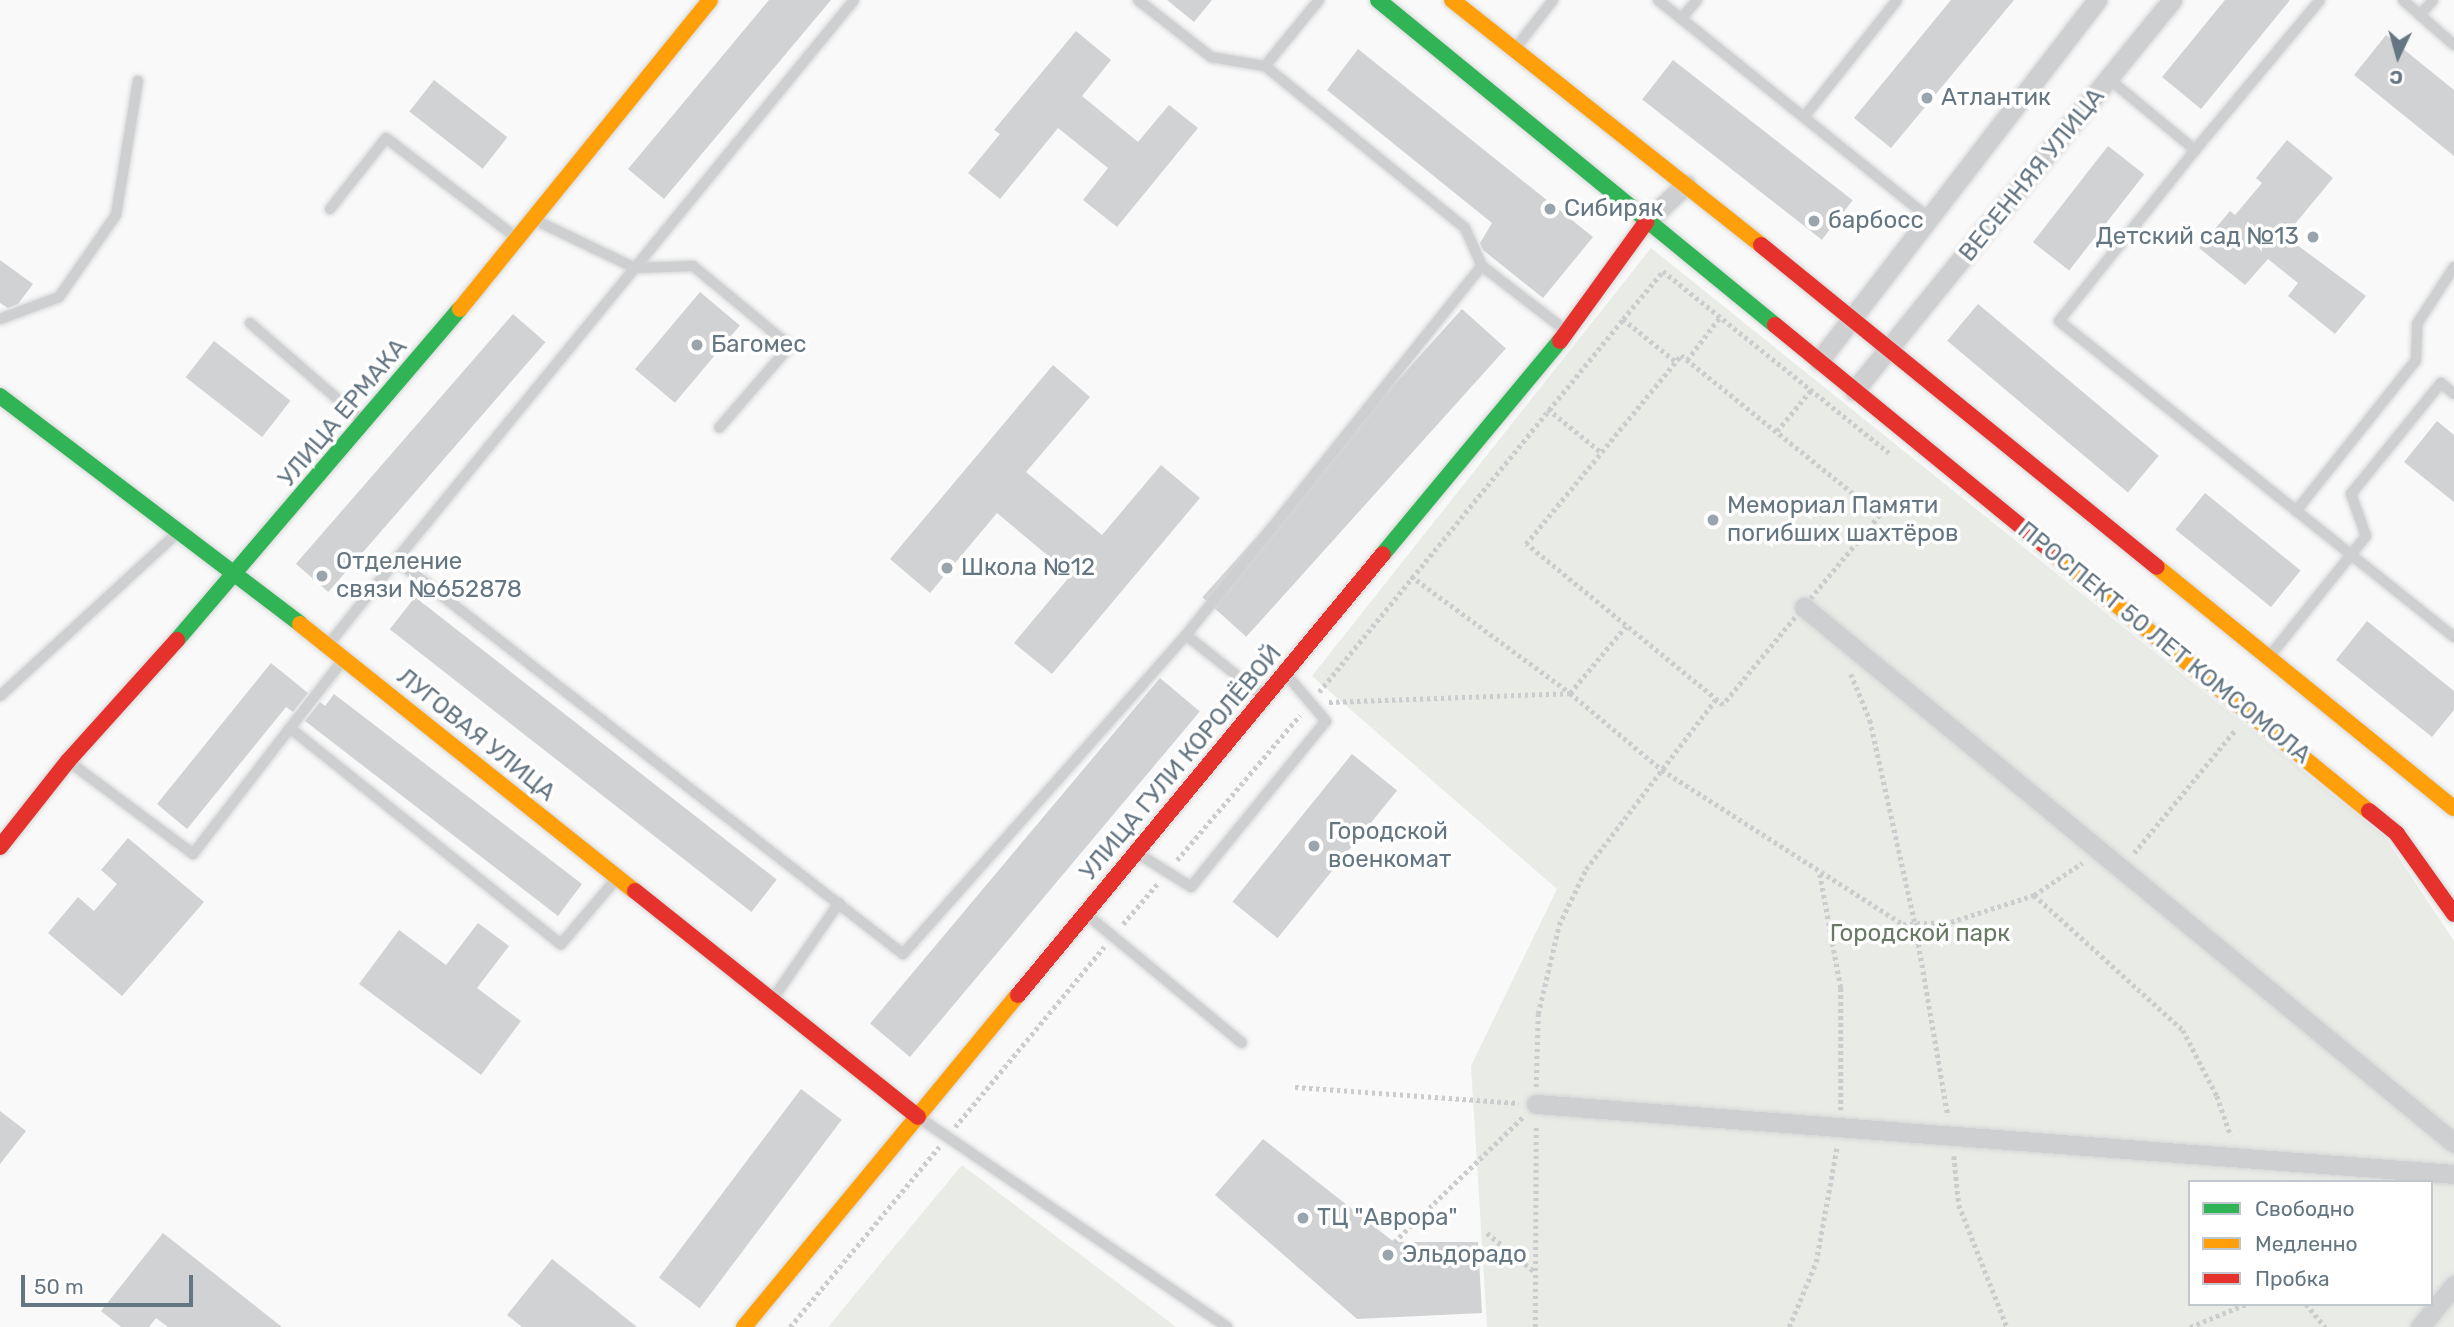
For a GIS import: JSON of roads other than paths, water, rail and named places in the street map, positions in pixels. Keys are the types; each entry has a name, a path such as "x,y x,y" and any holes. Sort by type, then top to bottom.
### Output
{"street":[{"name":"УЛИЦА ЕРМАКА","path":"0,847 68,761 237,574 365,422 535,219 710,0"},
{"name":"ПРОСПЕКТ 50 ЛЕТ КОМСОМОЛА","path":"1378,0 1646,222 1819,360 2398,834 2454,914"},
{"path":"1452,0 1686,184 2454,808"},
{"name":"ВЕСЕННЯЯ УЛИЦА","path":"1890,349 2172,0"},
{"path":"1819,360 2089,3"},
{"path":"1646,222 1686,184"},
{"name":"УЛИЦА ГУЛИ КОРОЛЁВОЙ","path":"744,1327 1567,332 1646,222"},
{"path":"1854,391 1890,349"},
{"name":"ЛУГОВАЯ УЛИЦА","path":"0,396 345,658 918,1117"},
{"path":"1804,607 2454,1143"},
{"path":"1536,1104 1952,1135 2239,1161 2454,1174"},
{"path":"2420,1327 2454,1285"}],"lane":[{"path":"328,645 854,0"},
{"path":"1138,0 1211,57 1265,66 1465,228 1482,266 1567,332"},
{"path":"1265,66 1319,0"},
{"path":"1515,49 1553,0"},
{"path":"1658,0 1928,216"},
{"path":"1681,19 1696,0"},
{"path":"1804,117 1897,0"},
{"path":"2320,0 2195,150 2059,321 2454,637"},
{"path":"2403,0 2454,45"},
{"path":"2420,15 2433,0"},
{"path":"2109,79 2195,150"},
{"path":"0,319 59,297 116,215 138,81"},
{"path":"330,209 386,138 518,239"},
{"path":"535,219 635,268 693,265 790,346 719,428"},
{"path":"396,560 903,954 1186,635 1482,266"},
{"path":"2296,511 2416,360 2417,324 2454,267"},
{"path":"250,323 365,422"},
{"path":"2268,657 2366,536 2351,494 2441,383 2454,394"},
{"path":"0,696 178,532"},
{"path":"1186,635 1264,698"},
{"path":"68,761 193,855 345,658"},
{"path":"1136,853 1191,887 1326,721 1284,673"},
{"path":"289,729 561,944 618,877"},
{"path":"771,1001 839,903"},
{"path":"1086,914 1242,1043"},
{"path":"918,1117 1227,1327"}],"place":[{"name":"Атлантик","path":"1927,98"},
{"name":"Сибиряк","path":"1550,209"},
{"name":"барбосс","path":"1814,221"},
{"name":"Детский сад №13","path":"2313,237"},
{"name":"Багомес","path":"697,345"},
{"name":"Мемориал Памяти погибших шахтёров","path":"1713,520"},
{"name":"Школа №12","path":"947,568"},
{"name":"Отделение связи №652878","path":"322,576"},
{"name":"Городской военкомат","path":"1314,846"},
{"name":"ТЦ \"Аврора\"","path":"1303,1218"},
{"name":"Эльдорадо","path":"1388,1255"}],"park label":[{"name":"Городской парк","path":"1920,934"}]}
